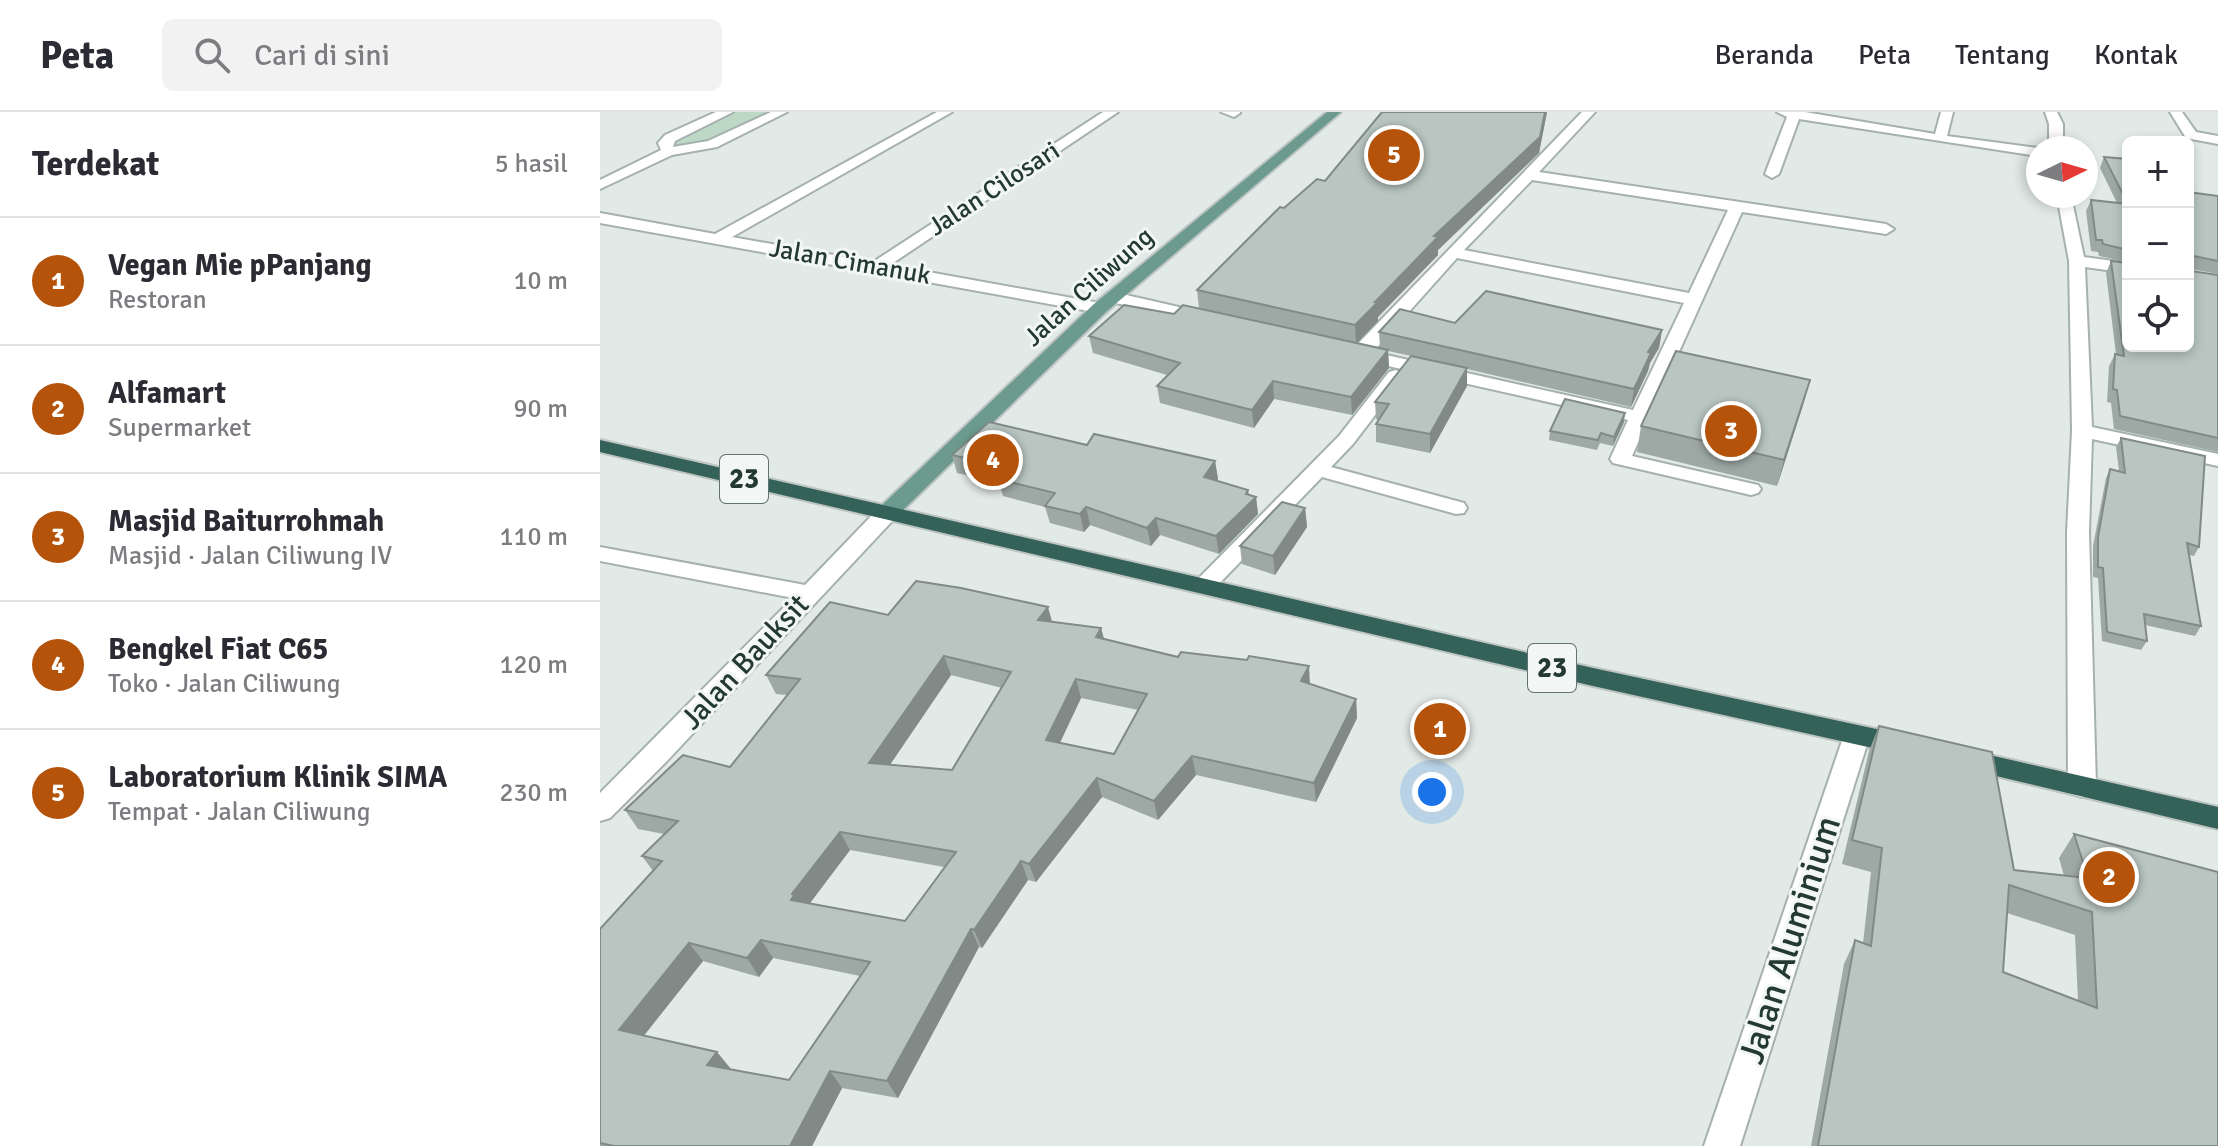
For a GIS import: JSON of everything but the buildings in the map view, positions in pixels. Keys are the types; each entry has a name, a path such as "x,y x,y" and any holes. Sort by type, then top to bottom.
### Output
{"highway":[{"name":"23","path":"600,446 1593,677 2218,818"}],"main road":[{"name":"Jalan Ciliwung","path":"888,512 1107,303 1335,112"}],"street":[{"path":"668,152 665,143 670,138 727,112"},
{"path":"600,185 668,152 712,144 781,112"},
{"path":"719,238 946,112"},
{"name":"Jalan Cilosari","path":"877,267 1112,112"},
{"path":"1227,112 1234,113"},
{"path":"1589,112 1353,353 1640,417"},
{"path":"1874,128 1877,112"},
{"path":"1940,139 1947,112"},
{"path":"2051,112 2056,124 2056,136"},
{"path":"2176,112 2191,135 2218,140"},
{"path":"1772,174 1790,113 2026,150"},
{"path":"1530,175 1886,229"},
{"path":"1737,207 1620,459 1751,489"},
{"path":"2066,208 2077,261 2082,431 2078,532 2082,786"},
{"name":"Jalan Cimanuk","path":"600,218 877,267 1221,322"},
{"path":"1453,253 1692,299"},
{"path":"2077,261 2122,267"},
{"path":"1205,585 1346,440 1405,365"},
{"path":"2082,431 2218,460"},
{"path":"1316,469 1456,508"},
{"name":"Jalan Bauksit","path":"600,810 657,755 888,512"},
{"path":"600,554 808,593"},
{"name":"Jalan Aluminium","path":"1722,1146 1857,735"}],"green space":[{"path":"733,112 773,112 711,142 685,146 673,144 677,138"}],"place":[{"name":"Laboratorium Klinik SIMA","path":"1394,155"},
{"name":"Masjid Baiturrohmah","path":"1731,431"},
{"name":"Bengkel Fiat C65","path":"993,460"},
{"name":"Vegan Mie pPanjang","path":"1440,729"},
{"name":"Alfamart","path":"2109,877"}]}
